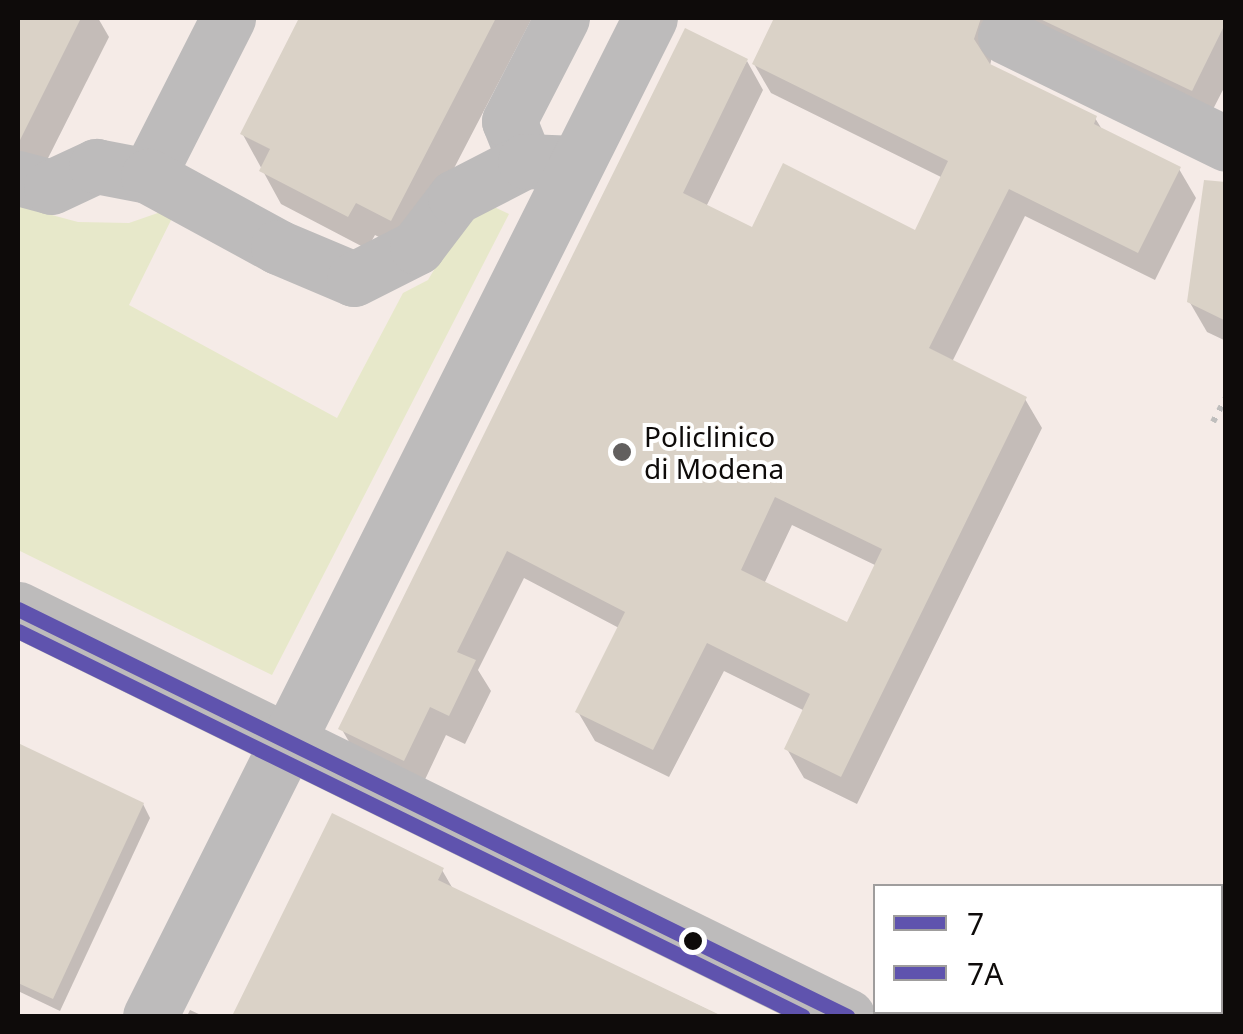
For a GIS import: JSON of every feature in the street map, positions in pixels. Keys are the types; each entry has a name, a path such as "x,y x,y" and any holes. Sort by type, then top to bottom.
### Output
{"lane":[{"path":"148,176 228,18"},
{"path":"550,162 509,121 562,18"},
{"path":"150,1016 284,740 550,162 650,18"},
{"path":"1005,36 1226,144"},
{"path":"18,178 51,187 96,166 148,176 278,247 354,279 417,247 455,197 550,162"},
{"path":"18,608 847,1016"}],"path":[{"path":"1213,422 1226,398"}],"shaded area":[{"name":"Policlinico di Modena","path":"18,18 1225,18 1225,1016 18,1016"}],"green space":[{"path":"490,205 509,214 272,675 18,550 18,206 78,222 129,223 178,206 129,305 337,418 403,293 428,280 464,219"}],"building":[{"path":"18,18 81,18 18,144"},
{"path":"299,18 496,18 391,221 356,203 348,217 259,171 270,149 240,134"},
{"path":"774,18 981,18 974,39 990,64 1097,116 1094,124 1181,167 1138,253 1009,189 929,348 1027,397 841,777 784,749 810,694 707,643 653,750 575,712 625,612 507,551 457,652 476,660 449,716 430,707 404,761 338,729 685,28 748,59 683,193 752,227 783,163 915,230 948,161 752,64","holes":["775,497 882,549 847,622 741,570"]},
{"path":"1038,18 1226,18 1226,22 1192,91"},
{"path":"1204,180 1226,182 1226,321 1187,302"},
{"path":"18,743 144,803 53,999 18,983"},
{"path":"332,813 444,868 438,880 722,1016 232,1016"}],"transit line":[{"name":"7","path":"18,609 847,1016"},
{"name":"7A","path":"18,631 803,1016"}],"place":[{"name":"Policlinico di Modena","path":"622,452"}]}
